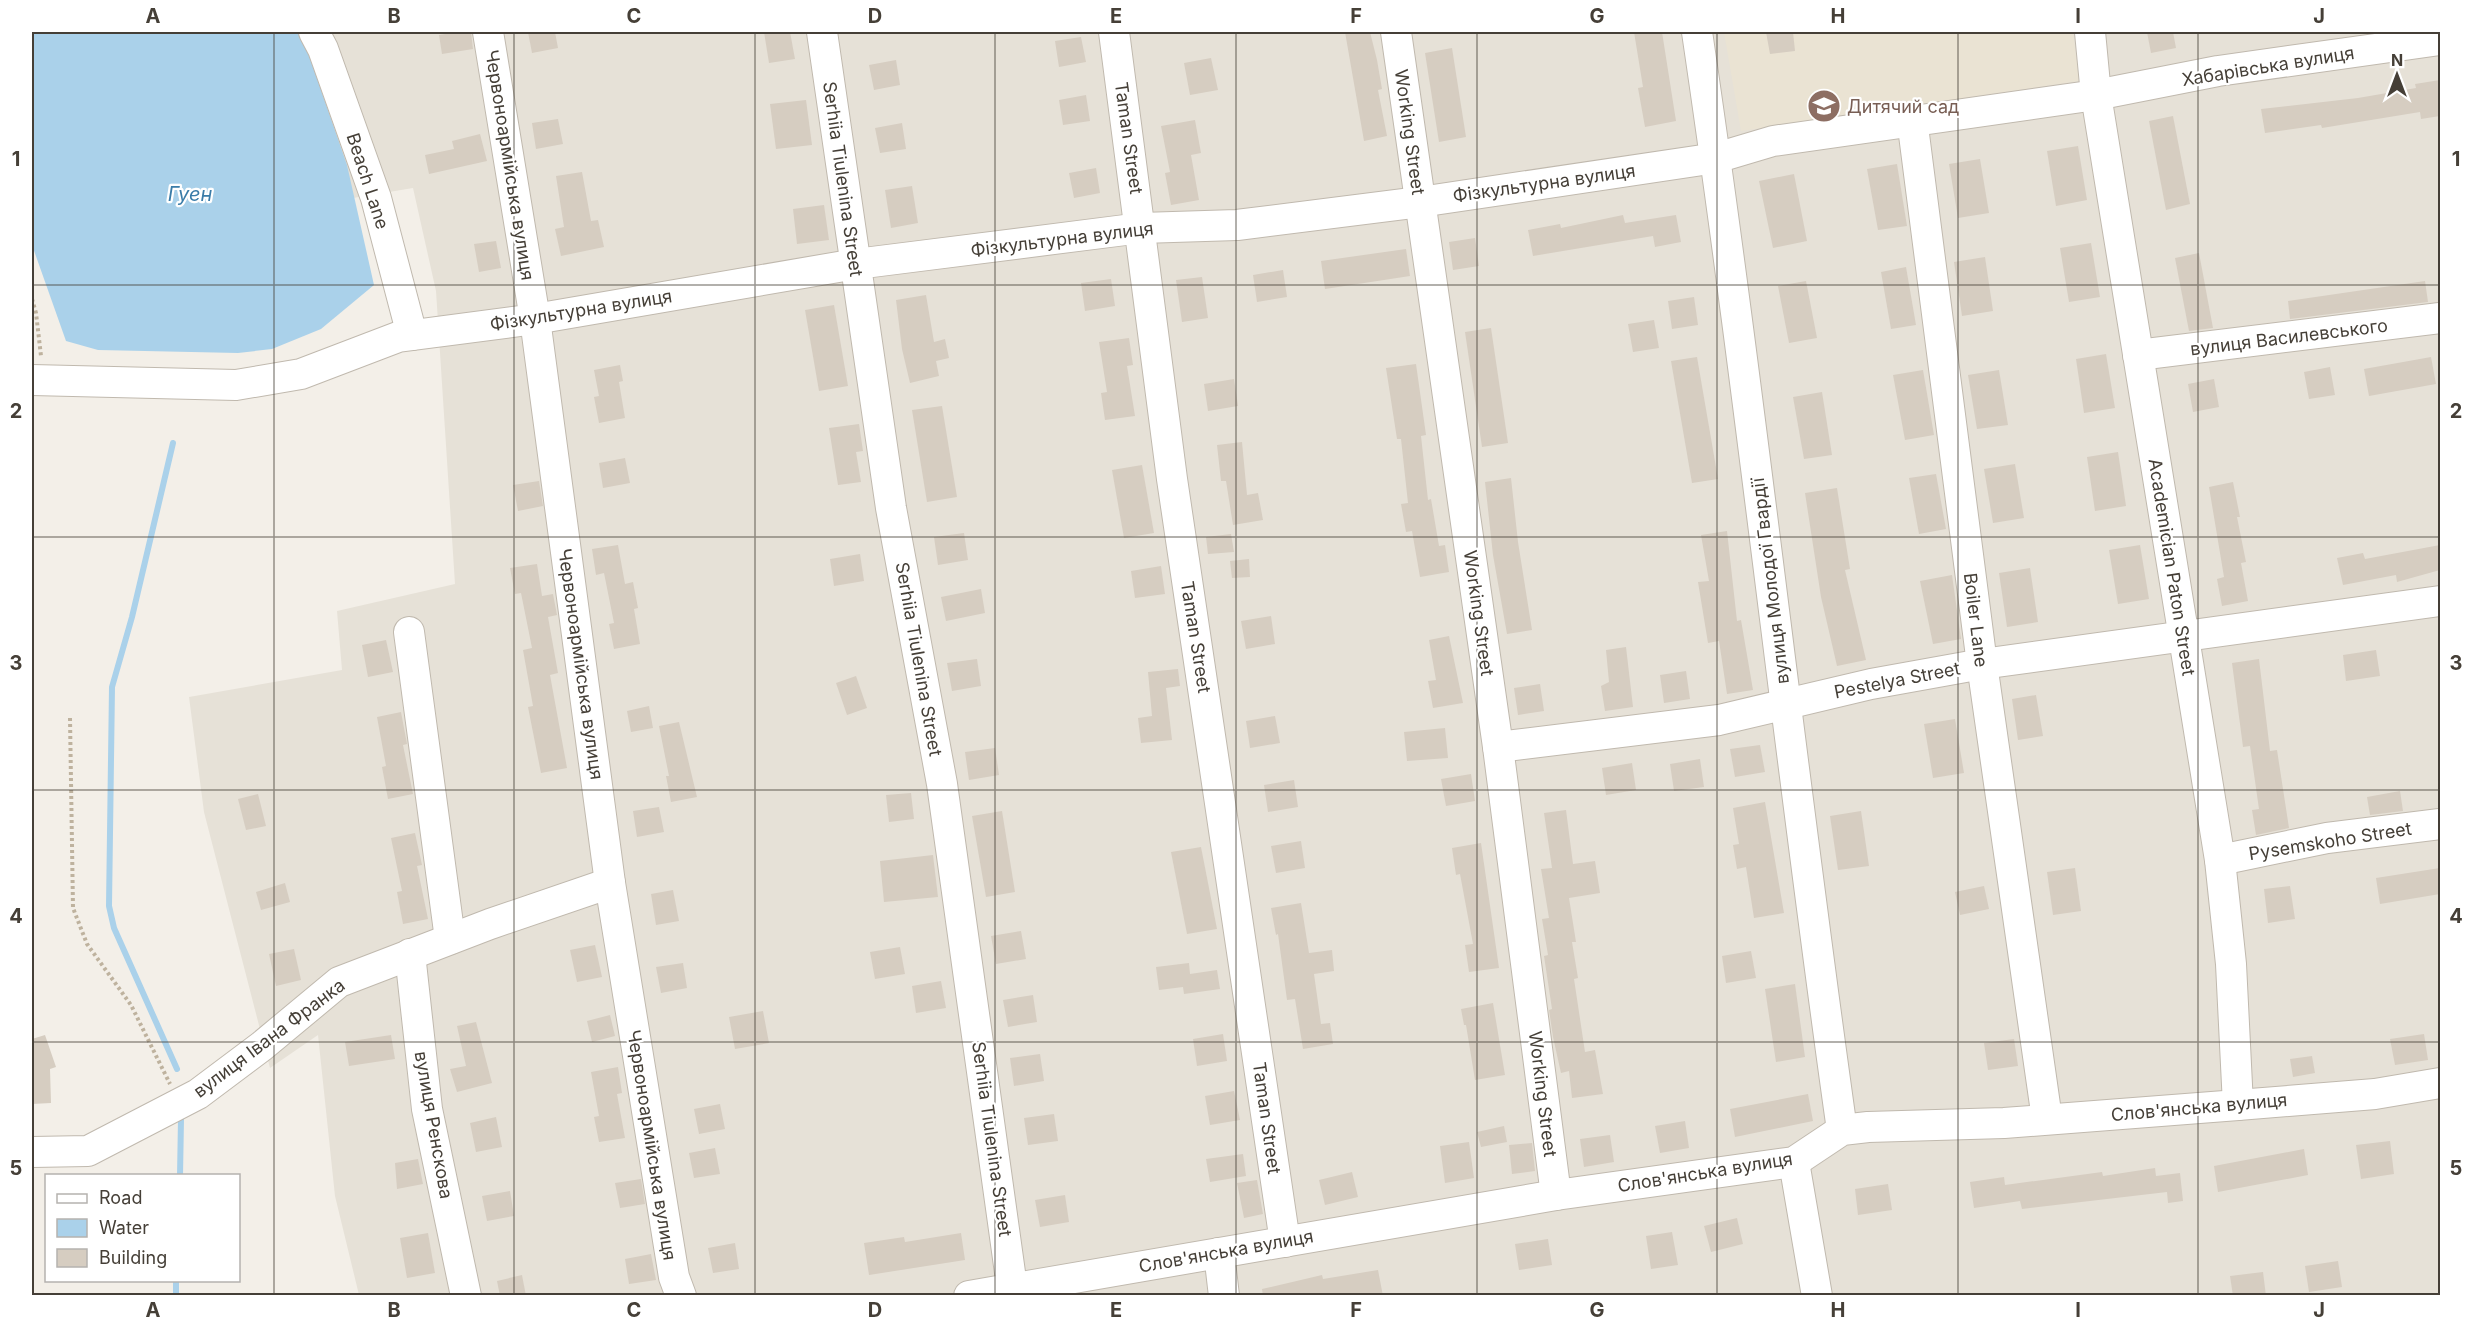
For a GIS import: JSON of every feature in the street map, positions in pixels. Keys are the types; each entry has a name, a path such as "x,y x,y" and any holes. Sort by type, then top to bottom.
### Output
{"street":[{"name":"Beach Lane","path":"314,32 323,49 376,198 412,335"},
{"name":"Червоноармійська вулиця","path":"488,32 535,319 610,883 674,1277 681,1296"},
{"name":"Serhiia Tiulenina Street","path":"822,32 891,508 942,784 1012,1287"},
{"name":"Taman Street","path":"1114,32 1142,228 1172,479 1285,1242"},
{"name":"Working Street","path":"1396,32 1498,747 1557,1195"},
{"name":"вулиця Молодої Гвардії","path":"1697,32 1747,385 1785,705 1842,1130"},
{"name":"Academician Paton Street","path":"2090,32 2096,95 2182,638 2220,860 2231,964 2238,1105"},
{"name":"Хабарівська вулиця","path":"2096,95 2218,71 2440,40"},
{"name":"Фізкультурна вулиця","path":"37,380 236,385 269,381 301,374 398,337 535,319 856,264 1142,228 1237,225 1420,202 1716,158 1773,141 1912,119 2096,95"},
{"name":"Boiler Lane","path":"1912,119 1982,664 2047,1119"},
{"name":"вулиця Василевського","path":"2138,355 2440,318"},
{"name":"Pestelya Street","path":"1498,747 1719,720 1871,684 1982,664 2440,601"},
{"path":"409,632 450,939"},
{"name":"Pysemskoho Street","path":"2220,860 2327,838 2440,824"},
{"name":"вулиця Івана Франка","path":"32,1152 87,1151 198,1094 262,1046 339,982 450,939 610,883"},
{"name":"вулиця Ренскова","path":"410,954 427,1109 466,1296"},
{"name":"Слов'янська вулиця","path":"969,1296 1557,1195 1794,1162 1842,1130 2047,1119 2238,1105 2375,1094 2440,1083"},
{"path":"1794,1162 1817,1296"},
{"path":"1219,1253 1224,1296"}],"path":[{"path":"32,299 36,313 37,380"},
{"path":"70,718 73,908 87,944 131,1005 180,1102"}],"shaded area":[{"path":"215,32 2440,32 2440,1295 359,1295 335,1196 318,1035 270,1068 204,812 189,697 342,670 337,611 455,584 436,291 413,188 347,199"},
{"name":"Дитячий сад","path":"1724,32 2073,32 2079,81 1741,131"}],"water":[{"name":"Гуен","path":"32,32 301,32 347,165 374,285 321,329 272,349 238,353 98,350 66,341 32,245"}],"building":[{"path":"471,32 473,49 442,54 439,35"},
{"path":"528,32 555,32 558,48 532,53"},
{"path":"764,32 790,32 795,59 769,63"},
{"path":"1345,32 1370,32 1382,89 1378,90 1387,136 1364,141"},
{"path":"1634,32 1662,32 1676,121 1645,127 1638,88 1643,87"},
{"path":"1766,32 1793,32 1795,51 1770,54"},
{"path":"2147,32 2173,32 2176,48 2151,53"},
{"path":"1081,37 1086,62 1059,67 1055,41"},
{"path":"1452,48 1466,137 1439,142 1425,53"},
{"path":"1211,58 1218,90 1190,95 1184,63"},
{"path":"896,60 900,85 874,90 869,65"},
{"path":"2440,80 2440,116 2421,119 2420,112 2322,128 2321,125 2265,133 2261,109 2358,98 2416,88 2415,84"},
{"path":"1086,95 1090,121 1063,125 1059,100"},
{"path":"806,100 812,145 776,149 770,104"},
{"path":"2173,116 2190,204 2166,210 2149,121"},
{"path":"558,119 563,144 536,149 532,123"},
{"path":"1195,120 1201,153 1191,155 1199,200 1171,205 1165,173 1170,172 1161,126"},
{"path":"902,123 906,149 880,153 875,128"},
{"path":"480,134 487,161 429,174 425,155 454,149 452,141"},
{"path":"2078,146 2087,200 2056,206 2047,151"},
{"path":"1980,159 1989,213 1958,218 1949,164"},
{"path":"1897,164 1907,226 1878,230 1867,169"},
{"path":"1096,168 1100,193 1074,198 1069,173"},
{"path":"582,172 591,221 598,220 604,247 561,256 555,229 564,227 556,176"},
{"path":"1794,174 1807,241 1773,248 1759,181"},
{"path":"912,186 918,223 891,228 885,190"},
{"path":"824,205 829,240 797,244 793,209"},
{"path":"1623,215 1625,223 1676,215 1681,242 1655,247 1653,236 1533,256 1528,230 1560,224 1561,228"},
{"path":"1475,238 1479,266 1453,270 1449,242"},
{"path":"496,241 501,268 479,272 474,244"},
{"path":"2091,243 2100,297 2069,302 2060,248"},
{"path":"1406,249 1410,276 1325,289 1321,261"},
{"path":"2199,253 2213,328 2189,331 2175,258"},
{"path":"1985,257 1993,311 1962,316 1954,262"},
{"path":"1906,267 1916,325 1891,329 1881,272"},
{"path":"1283,270 1287,297 1257,302 1253,275"},
{"path":"1202,277 1208,318 1182,322 1176,280"},
{"path":"1111,279 1115,306 1085,311 1081,283"},
{"path":"1806,281 1817,338 1789,343 1778,286"},
{"path":"2425,281 2428,302 2290,319 2288,301"},
{"path":"926,295 934,342 945,339 949,358 936,361 939,376 910,383 902,349 896,300"},
{"path":"1694,297 1698,325 1672,329 1668,301"},
{"path":"834,305 848,386 819,391 805,310"},
{"path":"1654,320 1659,348 1633,352 1628,324"},
{"path":"1491,328 1508,443 1482,447 1465,332"},
{"path":"1129,338 1133,365 1127,366 1135,416 1105,420 1101,393 1107,392 1099,342"},
{"path":"2106,354 2115,408 2084,413 2076,359"},
{"path":"1697,357 1718,479 1692,483 1671,361"},
{"path":"2431,357 2436,384 2369,396 2364,369"},
{"path":"1416,364 1426,435 1421,436 1428,500 1431,499 1439,546 1445,545 1449,572 1420,577 1412,531 1406,532 1401,504 1408,503 1401,439 1397,439 1386,368"},
{"path":"620,365 623,381 619,382 625,418 599,423 594,397 599,396 594,370"},
{"path":"2330,367 2335,395 2309,399 2304,372"},
{"path":"1923,370 1934,435 1905,440 1893,375"},
{"path":"1999,370 2008,425 1977,429 1968,375"},
{"path":"1234,379 1238,406 1208,411 1204,384"},
{"path":"2214,379 2219,407 2193,412 2188,384"},
{"path":"1822,392 1832,455 1804,459 1793,397"},
{"path":"942,406 957,497 927,502 912,410"},
{"path":"859,424 863,451 856,452 861,482 838,485 829,428"},
{"path":"1242,442 1247,495 1258,493 1263,520 1233,525 1226,481 1221,481 1217,445"},
{"path":"2118,452 2126,506 2095,511 2087,457"},
{"path":"625,458 630,483 603,488 599,463"},
{"path":"2015,464 2024,518 1993,523 1984,469"},
{"path":"1142,465 1154,533 1124,538 1112,470"},
{"path":"1936,474 1946,529 1919,534 1909,478"},
{"path":"1511,478 1518,542 1532,630 1507,634 1493,555 1485,482"},
{"path":"539,481 543,506 518,511 513,485"},
{"path":"2233,482 2246,562 2241,563 2248,601 2222,606 2217,579 2224,577 2209,487"},
{"path":"1837,488 1850,569 1845,570 1866,660 1837,666 1821,597 1805,493"},
{"path":"1727,531 1737,621 1741,620 1753,690 1727,694 1719,641 1708,643 1698,582 1709,581 1701,535"},
{"path":"964,533 968,560 938,565 934,537"},
{"path":"1231,534 1234,552 1208,554 1206,537"},
{"path":"618,545 625,584 633,582 638,608 634,609 640,644 614,649 609,624 614,623 604,573 596,575 592,549"},
{"path":"2140,545 2149,599 2118,604 2109,550"},
{"path":"2440,545 2440,570 2397,582 2396,575 2343,585 2337,558 2363,553 2365,559"},
{"path":"860,554 864,581 834,586 830,559"},
{"path":"1249,559 1250,577 1232,578 1230,561"},
{"path":"537,564 542,596 553,594 557,615 548,617 558,673 550,675 567,768 541,773 528,707 533,706 523,650 532,648 521,593 515,594 510,568"},
{"path":"1161,566 1165,594 1135,598 1131,571"},
{"path":"2030,568 2038,622 2007,627 1999,573"},
{"path":"1952,575 1961,639 1933,644 1920,581"},
{"path":"981,589 985,613 946,621 941,597"},
{"path":"1271,616 1275,644 1246,649 1241,621"},
{"path":"1449,636 1463,703 1433,708 1428,681 1436,680 1429,640"},
{"path":"386,640 393,672 368,677 362,645"},
{"path":"1626,647 1633,707 1605,711 1601,686 1609,682 1606,650"},
{"path":"2376,650 2380,676 2346,681 2343,655"},
{"path":"977,659 981,686 952,691 947,663"},
{"path":"2259,659 2270,751 2277,750 2289,828 2256,835 2252,810 2259,809 2250,746 2243,747 2232,663"},
{"path":"1178,669 1180,686 1166,688 1172,740 1141,743 1138,718 1152,716 1148,672"},
{"path":"1686,671 1690,699 1664,703 1660,675"},
{"path":"856,676 867,708 847,715 836,683"},
{"path":"1540,684 1544,711 1518,715 1514,688"},
{"path":"2036,695 2043,736 2018,740 2012,699"},
{"path":"649,706 653,728 631,732 627,711"},
{"path":"401,712 407,744 403,745 413,794 388,799 382,767 386,766 377,717"},
{"path":"1275,716 1280,743 1250,748 1246,721"},
{"path":"1955,719 1964,773 1933,778 1924,724"},
{"path":"679,722 697,797 671,802 666,776 669,776 659,726"},
{"path":"1445,728 1448,758 1407,761 1404,732"},
{"path":"1760,745 1765,772 1735,777 1730,749"},
{"path":"995,748 999,775 969,780 965,752"},
{"path":"1700,759 1704,787 1674,791 1670,764"},
{"path":"1632,763 1636,790 1606,795 1602,768"},
{"path":"1471,774 1475,801 1446,806 1441,779"},
{"path":"1294,780 1298,807 1268,812 1264,785"},
{"path":"2400,791 2403,811 2370,815 2367,797"},
{"path":"911,793 914,819 889,822 886,795"},
{"path":"258,794 266,826 246,830 238,799"},
{"path":"1765,802 1784,913 1754,918 1746,867 1737,869 1733,845 1739,844 1733,808"},
{"path":"659,807 664,832 637,837 633,811"},
{"path":"1566,810 1573,864 1595,861 1600,893 1569,898 1576,942 1572,942 1578,978 1574,979 1585,1052 1595,1050 1603,1094 1572,1098 1569,1071 1561,1073 1553,1037 1549,1010 1552,1009 1544,956 1548,955 1542,919 1549,918 1541,869 1552,868 1544,813"},
{"path":"1002,811 1015,892 986,897 972,816"},
{"path":"1861,811 1869,866 1838,870 1830,816"},
{"path":"415,833 422,865 417,866 428,919 403,924 397,892 402,891 391,838"},
{"path":"1301,841 1305,868 1276,873 1271,846"},
{"path":"1481,843 1499,968 1469,972 1465,945 1473,944 1460,874 1456,875 1452,848"},
{"path":"1201,847 1217,929 1187,934 1171,852"},
{"path":"933,855 938,897 884,902 880,861"},
{"path":"2075,868 2081,911 2053,915 2047,872"},
{"path":"2440,868 2440,894 2380,904 2376,878"},
{"path":"285,883 290,902 261,910 256,892"},
{"path":"1984,886 1989,909 1960,915 1955,892"},
{"path":"2290,886 2295,919 2268,923 2264,889"},
{"path":"673,890 679,921 656,925 651,894"},
{"path":"1301,903 1309,953 1332,950 1334,971 1314,974 1321,1024 1330,1023 1333,1044 1303,1049 1295,999 1287,1000 1278,934 1276,935 1271,908"},
{"path":"1021,931 1026,959 996,964 991,936"},
{"path":"595,945 602,977 577,982 570,950"},
{"path":"900,947 905,974 875,979 870,952"},
{"path":"294,949 301,980 276,986 269,954"},
{"path":"1751,951 1756,978 1726,983 1722,956"},
{"path":"683,963 687,988 661,993 656,967"},
{"path":"1189,963 1190,974 1217,970 1220,989 1184,994 1183,987 1159,990 1156,967"},
{"path":"941,981 946,1008 916,1013 912,986"},
{"path":"1795,984 1805,1057 1776,1062 1765,989"},
{"path":"1033,995 1037,1022 1008,1027 1003,1000"},
{"path":"1493,1003 1505,1075 1475,1080 1466,1025 1464,1025 1461,1009"},
{"path":"763,1011 769,1043 735,1049 729,1017"},
{"path":"610,1015 615,1036 592,1042 587,1021"},
{"path":"476,1022 492,1083 457,1092 450,1069 466,1066 457,1026"},
{"path":"1223,1034 1227,1061 1197,1066 1193,1039"},
{"path":"2424,1034 2428,1060 2395,1065 2390,1039"},
{"path":"45,1035 56,1067 50,1069 51,1103 32,1104 32,1039"},
{"path":"391,1035 395,1059 349,1066 345,1042"},
{"path":"2014,1039 2018,1066 1988,1070 1984,1043"},
{"path":"1040,1054 1044,1081 1014,1086 1010,1058"},
{"path":"2312,1056 2315,1073 2293,1077 2290,1059"},
{"path":"618,1067 622,1093 617,1094 625,1138 599,1142 594,1117 599,1116 591,1072"},
{"path":"1234,1091 1240,1120 1210,1125 1205,1096"},
{"path":"1808,1094 1813,1121 1735,1137 1730,1109"},
{"path":"720,1104 725,1129 699,1134 694,1109"},
{"path":"1054,1114 1058,1141 1028,1145 1024,1118"},
{"path":"496,1117 502,1147 476,1152 470,1123"},
{"path":"1685,1121 1689,1148 1660,1153 1655,1126"},
{"path":"1504,1126 1507,1142 1481,1147 1477,1132"},
{"path":"1610,1135 1614,1162 1584,1167 1580,1139"},
{"path":"2390,1141 2394,1174 2361,1179 2356,1145"},
{"path":"1469,1142 1474,1178 1445,1183 1440,1146"},
{"path":"1532,1143 1535,1171 1512,1174 1509,1145"},
{"path":"715,1148 720,1174 694,1178 689,1153"},
{"path":"2304,1149 2308,1175 2218,1192 2214,1166"},
{"path":"1243,1154 1246,1176 1210,1182 1206,1159"},
{"path":"418,1159 423,1184 397,1189 395,1163"},
{"path":"2155,1168 2156,1176 2180,1173 2183,1201 2168,1203 2167,1192 2022,1209 2020,1201 1974,1208 1970,1182 2004,1177 2005,1185 2102,1172 2103,1176"},
{"path":"1352,1172 1358,1197 1325,1205 1319,1180"},
{"path":"641,1179 645,1204 620,1208 615,1183"},
{"path":"1257,1180 1263,1214 1244,1218 1237,1183"},
{"path":"1888,1184 1892,1210 1858,1215 1855,1189"},
{"path":"510,1191 514,1216 487,1221 482,1196"},
{"path":"1065,1195 1069,1222 1040,1227 1035,1200"},
{"path":"1737,1218 1743,1244 1711,1252 1704,1226"},
{"path":"1672,1232 1678,1265 1651,1269 1646,1236"},
{"path":"428,1233 435,1273 407,1278 400,1238"},
{"path":"961,1233 965,1260 869,1275 864,1243 904,1237 905,1242"},
{"path":"1548,1239 1552,1265 1519,1270 1515,1244"},
{"path":"735,1243 739,1269 713,1273 708,1248"},
{"path":"651,1254 656,1280 629,1284 625,1259"},
{"path":"2338,1261 2342,1287 2309,1292 2305,1266"},
{"path":"1378,1270 1383,1296 1263,1296 1262,1289 1322,1275 1323,1279"},
{"path":"2263,1272 2266,1296 2233,1296 2230,1276"},
{"path":"522,1275 526,1296 500,1296 497,1281"}],"waterway":[{"path":"173,443 132,617 112,687 109,906 114,928 177,1069"},
{"path":"180,1174 181,1119"},
{"path":"176,1282 176,1296"}],"place":[{"name":"Дитячий сад","path":"1824,106"}]}
